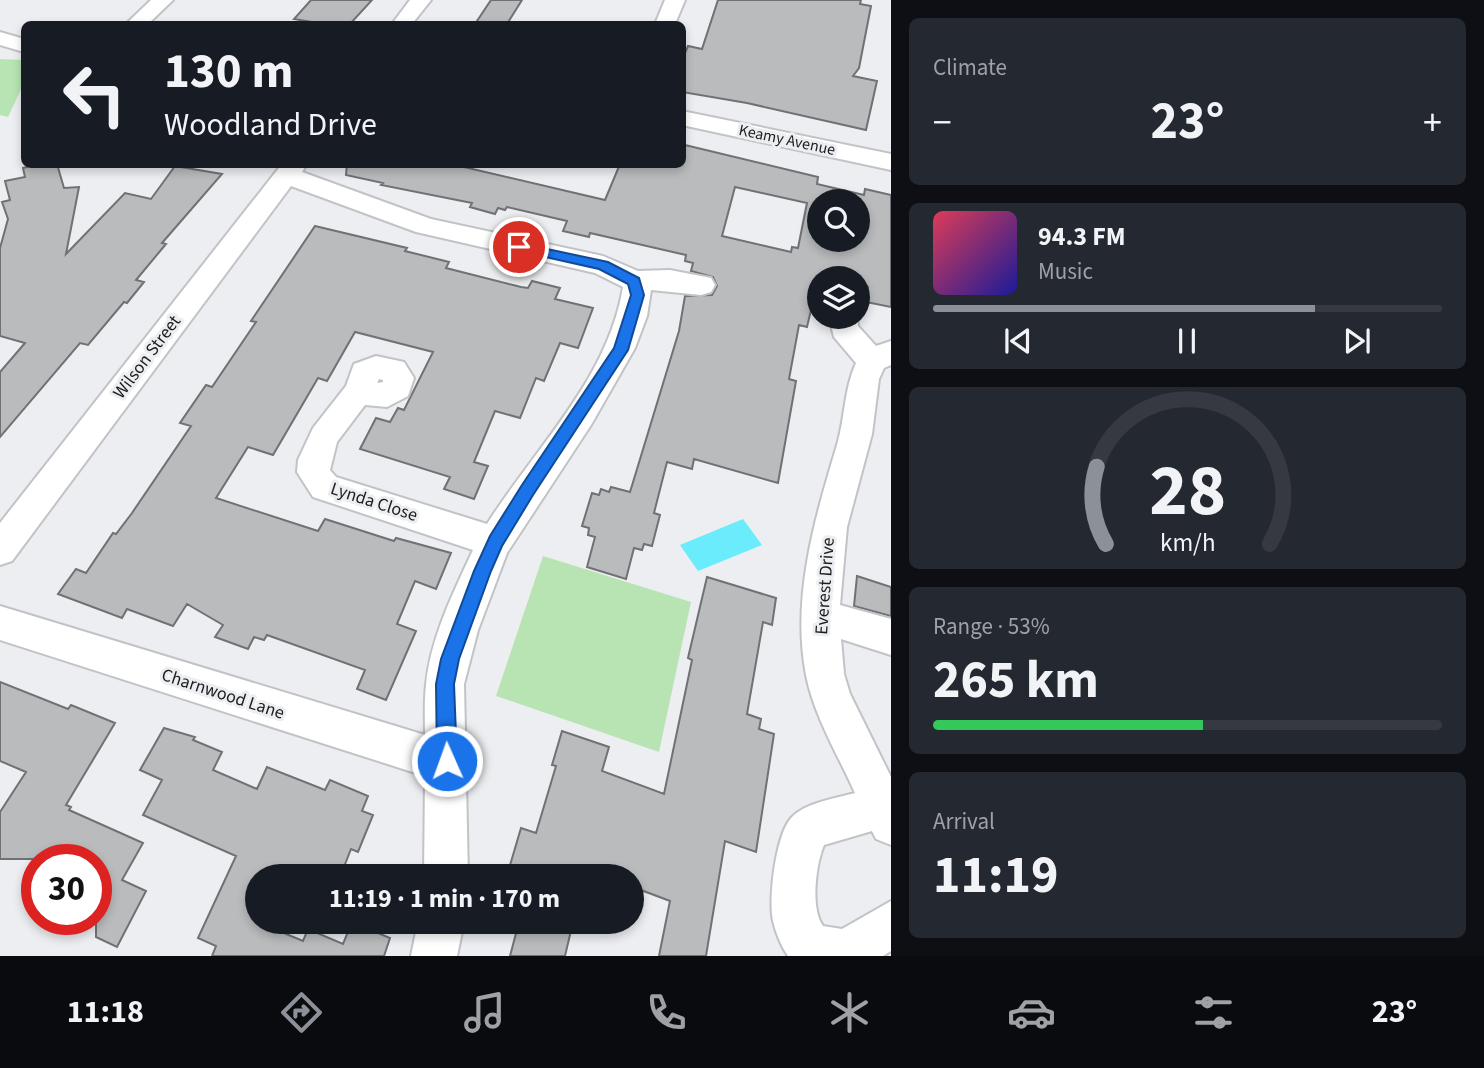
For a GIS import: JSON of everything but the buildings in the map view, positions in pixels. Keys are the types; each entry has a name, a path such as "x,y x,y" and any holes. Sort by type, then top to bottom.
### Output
{"street":[{"path":"139,21 163,0"},
{"path":"404,21 421,0"},
{"path":"666,21 675,0"},
{"path":"2,38 21,45"},
{"name":"Keamy Avenue","path":"686,119 891,162"},
{"path":"286,176 357,204 425,226 603,265 634,281 670,281 701,285"},
{"name":"Wilson Street","path":"0,550 286,176"},
{"path":"446,864 445,684 450,659 496,542 620,350 637,295 634,281"},
{"path":"844,329 881,357"},
{"name":"Everest Drive","path":"881,357 864,379 856,434 837,491 820,616 825,674 832,699 886,816"},
{"name":"Lynda Close","path":"363,390 345,402 320,447 313,469 317,480 325,487 496,542"},
{"path":"820,616 891,637"},
{"name":"Charnwood Lane","path":"0,623 394,748 447,761"},
{"path":"886,816 810,829 803,840 792,899 793,918 801,935 815,946 834,953 852,949 891,924"},
{"path":"434,956 439,934"}],"green space":[{"path":"0,59 21,60 21,89 8,117 0,115"},
{"path":"543,556 691,602 659,752 496,696"}],"water":[{"path":"743,519 762,545 698,571 680,545"}],"route":[{"path":"447,761 445,684 450,659 483,571 496,542 527,490 609,370 620,350 637,295 634,281 603,265 519,247"}]}
